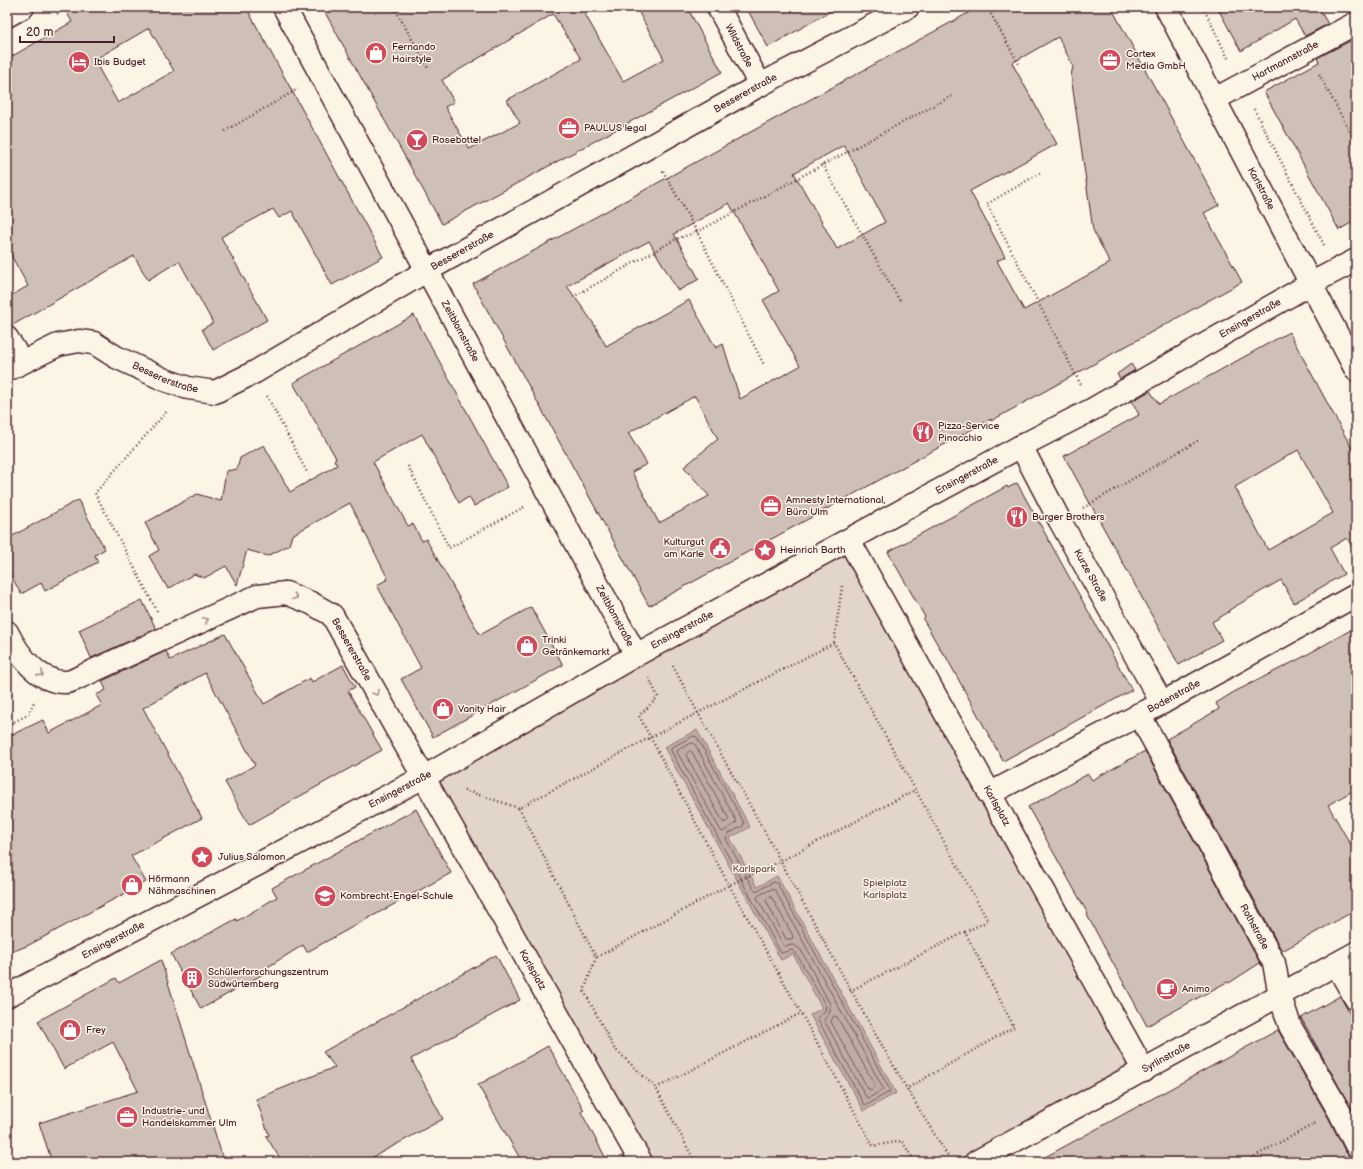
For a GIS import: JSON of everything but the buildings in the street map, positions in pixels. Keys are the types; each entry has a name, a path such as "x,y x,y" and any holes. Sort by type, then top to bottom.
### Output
{"street":[{"path":"7,16 23,7"},
{"name":"Zeitblomstraße","path":"284,7 636,655"},
{"name":"Wildstraße","path":"718,7 760,85"},
{"name":"Bessererstraße","path":"14,366 58,345 78,341 94,343 165,380 188,388 215,392 255,372 428,270 650,148 760,85 908,7"},
{"name":"Karlstraße","path":"1166,7 1356,370"},
{"name":"Hartmannstraße","path":"1215,100 1356,23"},
{"name":"Ensingerstraße","path":"7,996 424,777 636,655 1021,446 1093,409 1310,284 1347,265"},
{"path":"7,338 14,366"},
{"name":"Kurze Straße","path":"1021,446 1060,521 1162,703"},
{"name":"Karlsplatz","path":"849,540 1144,1071"},
{"name":"Bessererstraße","path":"46,679 66,682 257,596 286,593 311,603 332,615 424,777"},
{"name":"Bodenstraße","path":"989,794 1162,703 1356,595"},
{"path":"7,632 14,646 46,679"},
{"name":"Rothstraße","path":"1139,714 1274,963 1280,996 1290,1026 1339,1111 1356,1145"},
{"name":"Karlsplatz","path":"424,777 641,1162"},
{"name":"Syrlinstraße","path":"976,1162 1144,1071 1356,953"},
{"path":"1336,964 1356,999"}],"path":[{"path":"57,14 69,7"},
{"path":"394,7 428,68"},
{"path":"987,7 1020,66"},
{"path":"1203,7 1242,85 1347,265"},
{"path":"1306,50 1356,143"},
{"path":"225,131 321,76"},
{"path":"573,297 676,239 697,232 952,96"},
{"path":"650,148 697,232 764,364"},
{"path":"822,164 901,302"},
{"path":"1040,173 987,204 1093,409"},
{"path":"255,372 308,474"},
{"path":"170,636 94,493 188,388"},
{"path":"1060,521 1199,440"},
{"path":"408,466 449,548 549,494"},
{"path":"849,540 834,643 988,921 850,991"},
{"path":"661,642 698,713 781,861 850,991 906,1089 952,1162"},
{"path":"519,808 651,737 834,643"},
{"path":"636,655 658,697 640,716 729,885 801,1013 873,1146 902,1141 915,1162"},
{"path":"7,725 28,714 46,679"},
{"path":"424,777 519,808 596,957"},
{"path":"695,1162 656,1088 614,1048 584,991 596,957 750,874 781,861 915,790"},
{"path":"906,1089 1014,1027 965,932"},
{"path":"656,1088 801,1013"},
{"path":"1244,1162 1339,1111"}],"green space":[{"name":"Karlspark","path":"849,540 1144,1071 976,1162 641,1162 424,777"}],"water":[{"path":"697,730 750,827 730,838 757,887 777,876 896,1093 864,1111 810,1015 822,1008 793,954 781,960 664,747"}],"place":[{"name":"Fernando Hairstyle","path":"376,53"},
{"name":"Cortex Media GmbH","path":"1110,60"},
{"name":"Ibis Budget","path":"79,62"},
{"name":"PAULUS legal","path":"569,128"},
{"name":"Rosebottel","path":"417,140"},
{"name":"Pizza-Service Pinocchio","path":"923,432"},
{"name":"Amnesty International, Büro Ulm","path":"771,506"},
{"name":"Burger Brothers","path":"1017,517"},
{"name":"Kulturgut am Karle","path":"720,548"},
{"name":"Heinrich Barth","path":"765,550"},
{"name":"Trinki Getränkemarkt","path":"527,646"},
{"name":"Vanity Hair","path":"443,709"},
{"name":"Julius Salomon","path":"202,857"},
{"name":"Hörmann Nähmaschinen","path":"132,885"},
{"name":"Kombrecht-Engel-Schule","path":"325,896"},
{"name":"Schülerforschungszentrum Südwürtemberg","path":"192,978"},
{"name":"Animo","path":"1167,989"},
{"name":"Frey","path":"70,1030"},
{"name":"Industrie- und Handelskammer Ulm","path":"127,1117"}],"park label":[{"name":"Spielplatz Karlsplatz","path":"885,888"}]}
